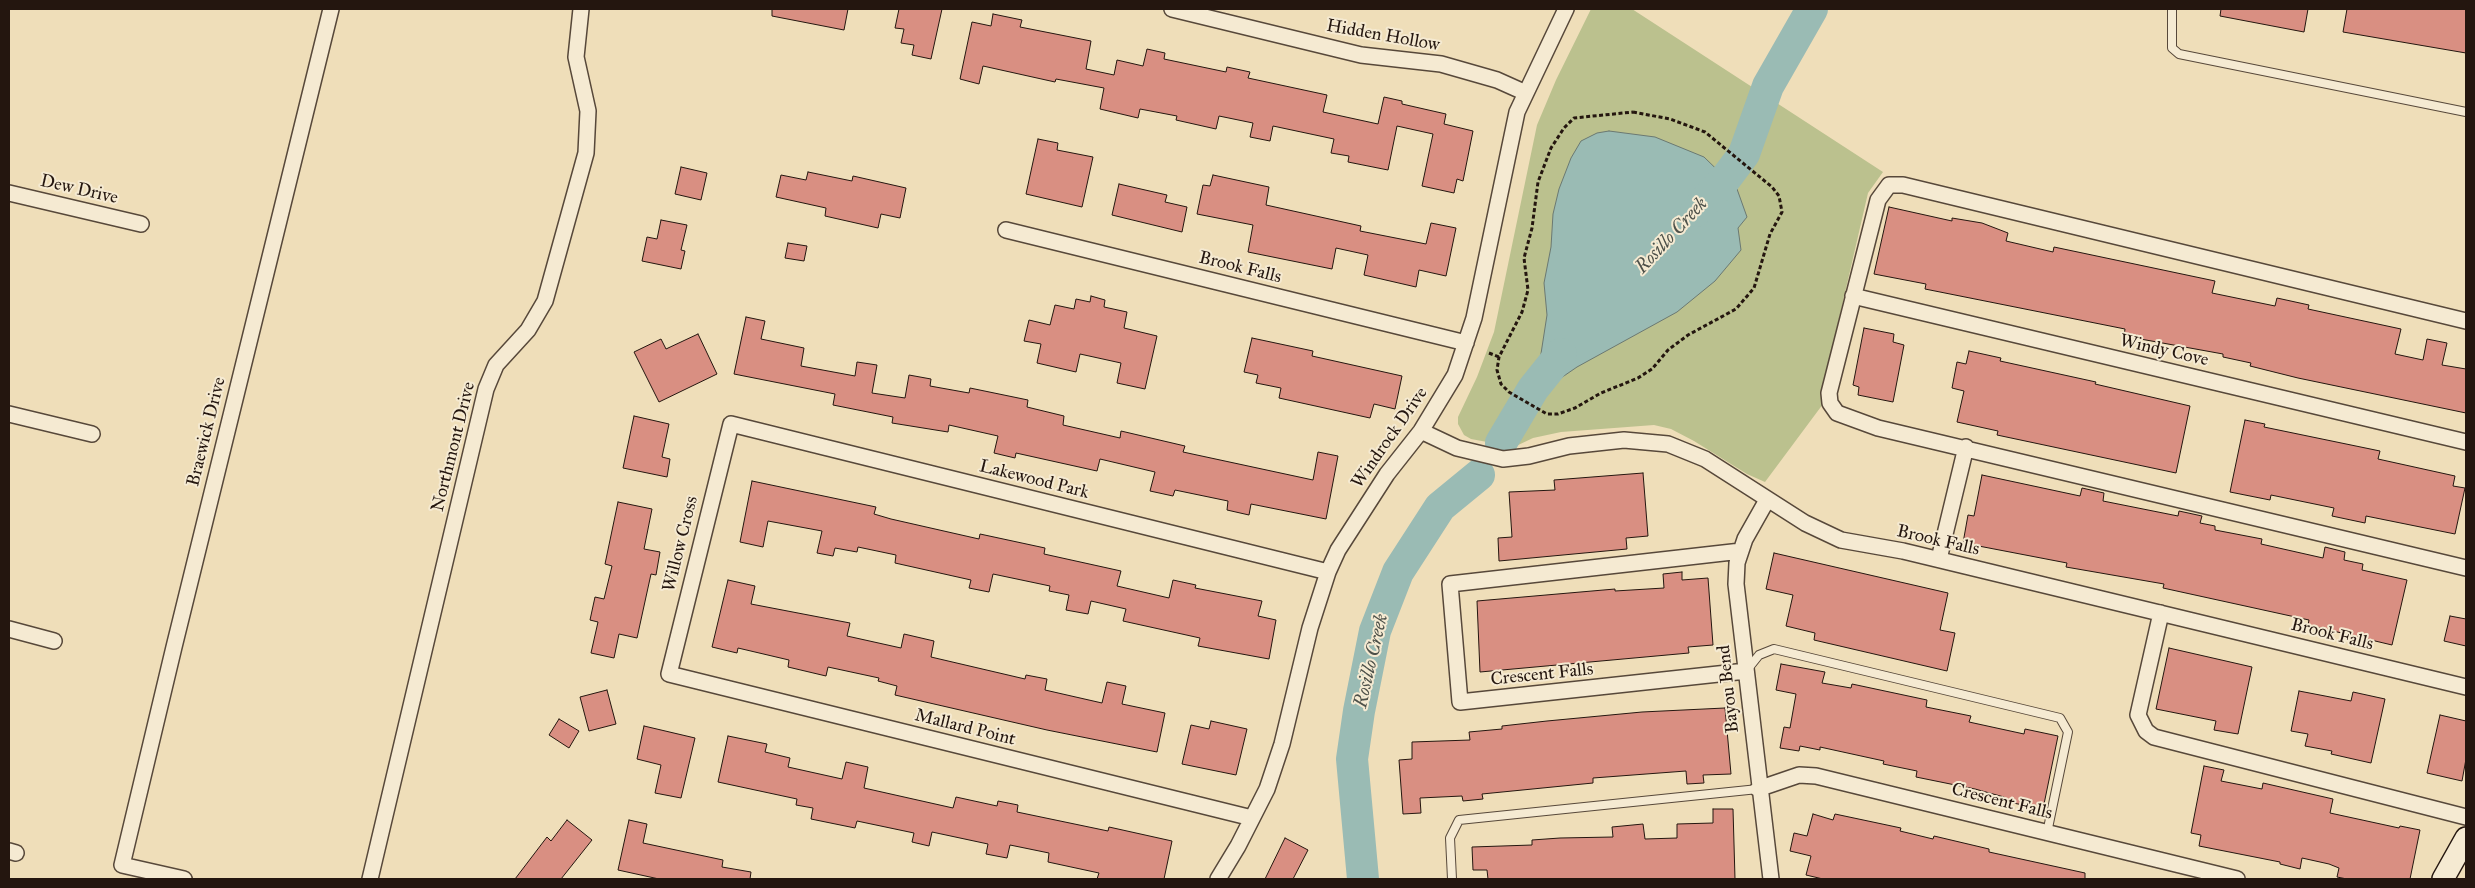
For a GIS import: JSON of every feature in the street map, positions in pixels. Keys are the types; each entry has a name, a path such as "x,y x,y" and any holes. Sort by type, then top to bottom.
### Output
{"main road":[{"path":"2443,879 2466,838"}],"street":[{"name":"Braewick Drive","path":"184,879 122,866 331,9"},
{"name":"Northmont Drive","path":"370,879 486,389 496,365 528,330 545,301 586,153 588,111 576,57 581,9"},
{"name":"Hidden Hollow","path":"1172,9 1361,55 1441,64 1497,80 1526,93"},
{"name":"Windrock Drive","path":"1218,879 1238,846 1267,789 1282,744 1310,628 1328,572 1352,525 1387,474 1421,431 1455,375 1474,318 1508,146 1517,112 1532,76 1566,9"},
{"path":"2466,321 1903,185 1889,185 1878,200 1830,392 1830,403 1837,413 1878,428 1966,447 2466,568"},
{"name":"Dew Drive","path":"9,193 141,224"},
{"name":"Brook Falls","path":"1006,230 1466,343"},
{"name":"Windy Cove","path":"1853,296 2466,442"},
{"path":"9,414 92,434"},
{"name":"Lakewood Park","path":"730,424 1328,572"},
{"name":"Willow Cross","path":"669,674 730,424"},
{"name":"Brook Falls","path":"1421,431 1457,448 1503,459 1529,456 1569,446 1624,440 1668,444 1705,459 1805,523 1841,540 1939,560 2466,687"},
{"path":"1939,560 1966,447"},
{"name":"Bayou Bend","path":"1767,500 1745,539 1737,563 1736,584 1758,789 1770,879"},
{"name":"Crescent Falls","path":"1741,551 1450,584 1460,702 1746,671"},
{"path":"2161,613 2138,715 2146,731 2154,737 2466,817"},
{"path":"9,630 54,641"},
{"name":"Mallard Point","path":"669,674 1252,818"},
{"name":"Crescent Falls","path":"1758,789 1799,775 1816,776 2237,879"}],"lane":[{"path":"2172,9 2172,48 2179,54 2466,112"},
{"path":"1746,671 1759,654 1774,649 2060,718 2068,732 2047,833"},
{"path":"1452,879 1450,838 1459,820 1758,789"}],"path":[{"path":"1633,112 1651,114 1705,132 1772,187 1779,196 1783,209 1770,234 1759,275 1749,296 1731,313 1688,335 1668,350 1652,368 1638,378 1558,414 1547,414 1516,397 1501,384 1497,376 1499,356 1522,312 1528,290 1524,258 1532,228 1542,170 1551,148 1569,122 1579,117 1609,116 1633,112"},
{"path":"1489,353 1499,356"}],"green space":[{"path":"1591,9 1632,9 1883,172 1868,193 1823,388 1823,404 1765,482 1747,474 1671,429 1654,425 1561,432 1533,438 1514,447 1471,439 1464,435 1458,424 1458,417 1477,377 1494,332 1537,125 1556,80"}],"water":[{"path":"1609,131 1655,137 1704,157 1737,189 1747,217 1738,228 1741,250 1715,281 1677,312 1577,367 1542,391 1533,389 1530,379 1540,360 1547,315 1544,283 1551,247 1553,214 1559,189 1571,158 1581,141 1597,133"}],"building":[{"path":"772,9 848,9 844,30 772,16"},
{"path":"899,9 942,9 931,59 912,55 914,45 901,43 904,29 895,28"},
{"path":"2221,9 2308,9 2304,32 2220,16"},
{"path":"2347,9 2466,9 2466,53 2343,32"},
{"path":"993,14 1022,20 1020,27 1091,41 1086,69 1114,75 1117,60 1143,66 1147,49 1165,53 1164,59 1226,72 1227,67 1250,72 1248,78 1327,95 1323,112 1378,124 1384,97 1402,101 1402,104 1446,114 1444,124 1473,131 1463,181 1457,179 1454,193 1422,186 1433,134 1397,126 1388,170 1348,162 1349,156 1331,153 1334,139 1273,126 1270,141 1250,137 1253,123 1219,116 1216,129 1176,120 1177,116 1140,109 1138,118 1100,109 1104,88 1056,79 1055,82 983,66 979,84 960,79 972,22 991,26"},
{"path":"1038,139 1058,143 1057,150 1093,157 1082,207 1026,194"},
{"path":"681,167 707,173 701,200 675,194"},
{"path":"808,172 852,181 853,176 906,188 900,218 881,214 878,228 825,216 826,208 776,197 781,175 806,180"},
{"path":"1213,175 1269,187 1266,205 1361,226 1360,231 1426,244 1431,223 1456,228 1446,276 1419,270 1416,287 1364,275 1368,255 1336,248 1332,269 1248,252 1253,225 1197,214 1203,185 1210,186"},
{"path":"1119,184 1167,195 1165,202 1187,207 1182,232 1112,215"},
{"path":"1889,207 1952,221 1952,218 1982,223 2008,233 2006,241 2053,252 2054,247 2215,281 2212,293 2275,306 2277,298 2309,305 2308,309 2401,329 2395,354 2423,360 2427,339 2447,343 2442,365 2466,369 2466,413 2298,378 2250,366 2251,363 2223,357 2223,354 2124,336 2125,329 1925,289 1926,284 1874,274"},
{"path":"661,220 687,225 681,250 685,251 681,269 642,261 647,237 657,239"},
{"path":"788,243 807,246 804,261 785,258"},
{"path":"1091,296 1105,300 1104,307 1127,312 1124,328 1157,336 1145,389 1117,383 1121,363 1080,354 1076,372 1037,363 1041,344 1024,341 1029,320 1050,325 1055,305 1074,309 1076,299 1090,302"},
{"path":"746,317 765,321 761,339 804,348 801,366 855,376 857,362 877,365 872,393 905,398 909,375 931,379 930,386 969,393 970,388 1028,400 1027,407 1064,416 1063,425 1120,438 1121,431 1185,446 1183,452 1313,480 1318,452 1338,456 1326,519 1251,504 1249,515 1227,510 1228,501 1175,490 1173,496 1150,491 1155,472 1100,459 1097,471 1016,453 1015,458 994,453 998,436 949,425 948,432 892,423 893,417 833,405 835,394 734,374"},
{"path":"1864,328 1894,334 1893,342 1904,345 1893,402 1858,395 1859,387 1853,385"},
{"path":"698,334 717,374 659,402 634,352 661,339 666,349"},
{"path":"1252,338 1313,351 1312,356 1402,376 1395,409 1374,404 1370,418 1279,398 1281,388 1256,383 1258,375 1244,372"},
{"path":"1969,351 2001,358 2000,361 2096,382 2095,384 2190,406 2176,473 1997,435 1998,431 1957,422 1964,391 1952,388 1957,362 1966,364"},
{"path":"634,416 669,424 662,457 670,459 667,477 623,468"},
{"path":"2245,420 2265,424 2264,427 2380,451 2378,459 2455,476 2453,486 2465,488 2455,534 2366,516 2365,523 2332,516 2334,508 2271,495 2270,500 2230,492"},
{"path":"1643,473 1648,536 1626,538 1627,549 1499,561 1498,538 1512,537 1509,492 1555,490 1554,480"},
{"path":"1982,475 2080,496 2082,488 2104,493 2103,501 2178,516 2179,511 2202,516 2200,523 2215,526 2215,530 2262,539 2261,544 2323,558 2325,547 2345,552 2344,560 2363,564 2362,570 2407,580 2392,645 2308,625 2309,620 2163,588 2164,584 2066,567 2067,563 1963,543 1968,515 1974,516"},
{"path":"752,481 876,507 874,514 891,519 979,539 980,534 1045,548 1044,554 1121,571 1117,586 1169,598 1173,580 1196,585 1195,588 1262,601 1258,616 1276,620 1269,659 1198,646 1200,638 1123,621 1126,609 1091,601 1088,614 1066,610 1069,595 1049,591 1050,586 993,574 989,592 969,588 971,580 895,563 896,555 858,547 857,552 835,548 833,556 817,553 822,531 768,521 763,547 740,542"},
{"path":"618,502 652,509 644,549 660,552 656,575 651,574 637,638 619,634 614,658 591,653 598,622 590,620 595,597 604,599 612,566 605,564"},
{"path":"1774,553 1948,593 1940,630 1955,633 1947,671 1814,640 1815,633 1786,626 1793,595 1766,589"},
{"path":"1682,572 1682,580 1708,578 1713,645 1688,647 1689,653 1480,672 1477,601 1615,589 1615,591 1664,588 1663,574"},
{"path":"728,580 755,586 751,604 850,623 847,636 901,648 904,634 934,641 931,657 1025,679 1026,675 1047,679 1045,690 1102,703 1107,682 1126,686 1122,704 1165,713 1157,752 1047,730 895,695 897,686 878,681 879,678 828,667 826,676 788,667 789,660 738,648 737,653 712,647"},
{"path":"2450,616 2466,619 2466,646 2444,641"},
{"path":"2169,648 2252,667 2238,734 2214,730 2216,721 2156,709"},
{"path":"1781,664 1825,672 1822,683 1851,688 1852,684 1927,700 1926,707 1971,716 1969,722 2024,734 2025,729 2058,736 2043,809 2003,801 2004,797 1975,789 1916,777 1917,771 1883,764 1884,761 1820,747 1820,750 1800,746 1799,751 1780,748 1784,727 1790,728 1796,694 1776,690"},
{"path":"607,690 616,724 589,731 580,697"},
{"path":"2299,691 2351,701 2353,692 2385,699 2371,763 2331,754 2332,751 2305,746 2308,734 2291,731"},
{"path":"1725,708 1731,774 1703,775 1704,783 1687,784 1686,771 1593,778 1593,783 1482,794 1483,799 1463,801 1462,796 1420,798 1421,813 1403,814 1399,760 1412,759 1412,742 1470,740 1469,732 1502,729 1502,726 1547,721 1642,712"},
{"path":"2440,715 2466,721 2466,759 2462,781 2427,773"},
{"path":"559,719 579,731 569,748 549,735"},
{"path":"1211,721 1247,729 1236,775 1182,764 1191,725 1209,729"},
{"path":"644,726 695,738 681,798 655,793 661,765 637,759"},
{"path":"728,736 767,744 765,752 790,758 788,767 842,779 846,762 868,767 864,788 953,808 956,797 997,806 998,801 1018,805 1017,812 1108,831 1109,827 1172,841 1164,879 1097,879 1099,873 1048,862 1049,853 1010,845 1007,858 986,854 988,844 932,832 929,846 912,842 914,833 857,821 855,828 811,819 813,808 796,805 797,799 718,782"},
{"path":"2204,766 2224,770 2221,781 2262,789 2263,783 2333,799 2330,813 2399,828 2400,826 2420,830 2410,879 2347,879 2337,877 2339,868 2329,864 2302,858 2300,869 2280,864 2280,862 2199,846 2201,835 2191,833"},
{"path":"1713,809 1733,809 1735,879 1488,879 1487,870 1473,870 1472,847 1532,845 1532,840 1560,838 1613,837 1612,827 1643,824 1645,839 1677,838 1677,824 1713,823"},
{"path":"1813,814 1833,820 1835,814 1901,828 1900,831 1933,839 1934,836 1989,849 1989,852 2085,873 2085,879 1823,879 1806,875 1811,856 1790,851 1794,833 1807,836"},
{"path":"567,820 592,840 561,879 515,879 547,837 551,841"},
{"path":"629,820 647,824 643,843 723,860 722,867 751,872 750,879 659,879 618,870"},
{"path":"1285,838 1308,850 1293,879 1265,879"}],"waterway":[{"name":"Rosillo Creek","path":"1696,211 1726,178 1744,154 1768,86 1812,9"},
{"name":"Rosillo Creek","path":"1501,443 1533,389 1561,354"},
{"name":"Rosillo Creek","path":"1363,879 1352,759 1359,711 1375,631 1398,572 1440,507 1479,475"}]}
